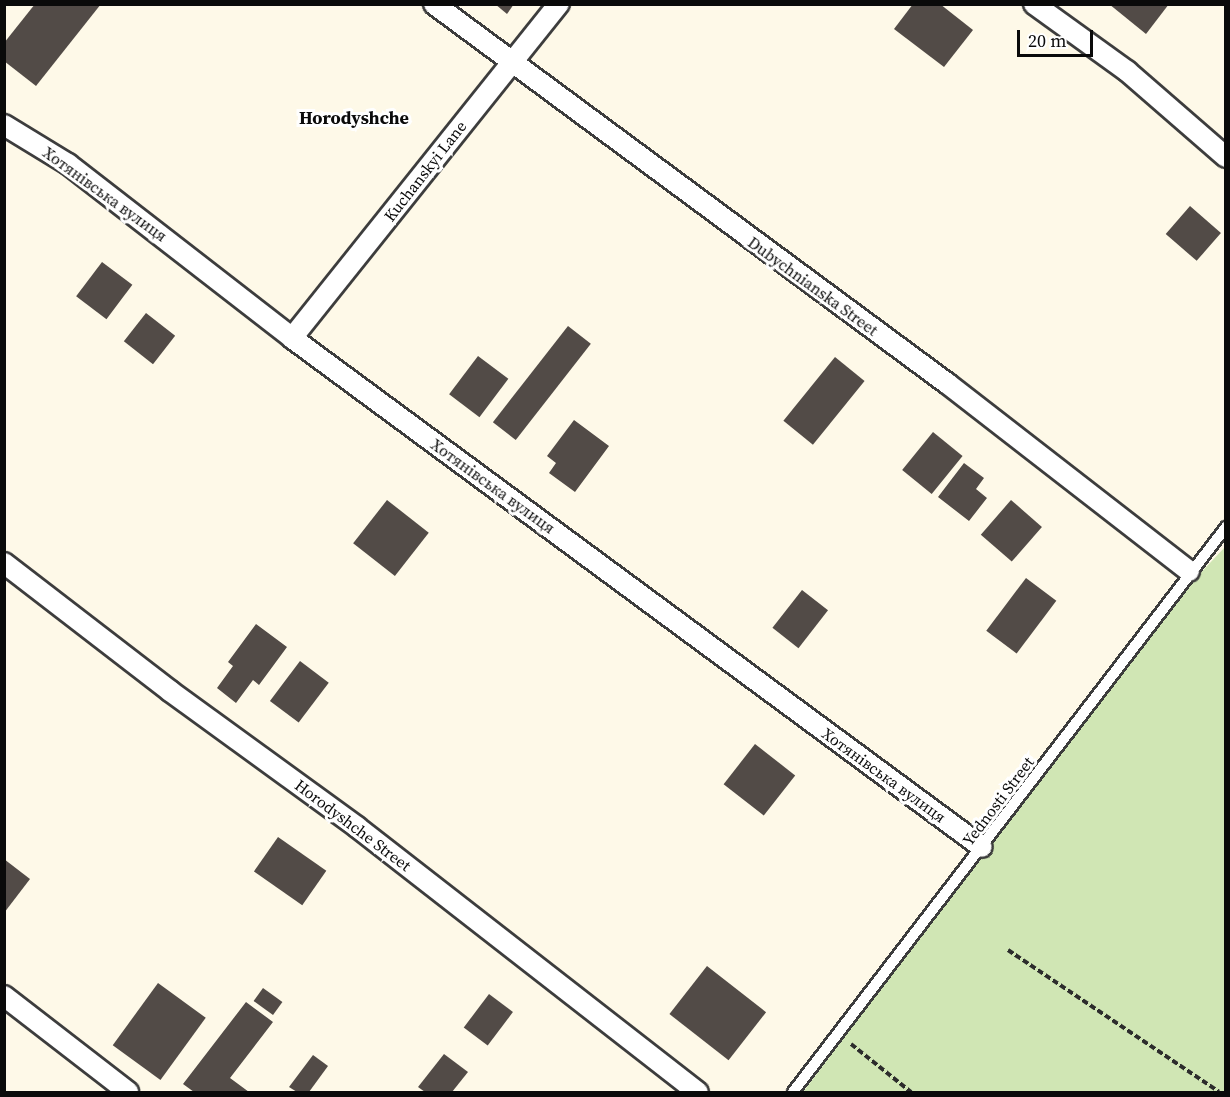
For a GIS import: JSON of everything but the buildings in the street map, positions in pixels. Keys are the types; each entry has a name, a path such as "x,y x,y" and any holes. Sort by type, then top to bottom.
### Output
{"street":[{"name":"Dubychnianska Street","path":"434,4 510,64 948,384 1189,571"},
{"name":"Kuchanskyi Lane","path":"292,338 559,4"},
{"path":"1034,4 1127,71 1226,157"},
{"name":"Хотянівська вулиця","path":"4,124 68,164 292,338 982,847"},
{"name":"Horodyshche Street","path":"4,563 170,691 366,834 698,1092"},
{"path":"4,996 128,1092"}],"lane":[{"name":"Yednosti Street","path":"793,1092 982,847 1189,571 1226,527"}],"path":[{"path":"1008,950 1219,1092"},
{"path":"838,1034 911,1092"}],"green space":[{"path":"1225,547 1225,1092 803,1092 1176,599"}],"district":[{"name":"Horodyshche","path":"354,118"}]}
